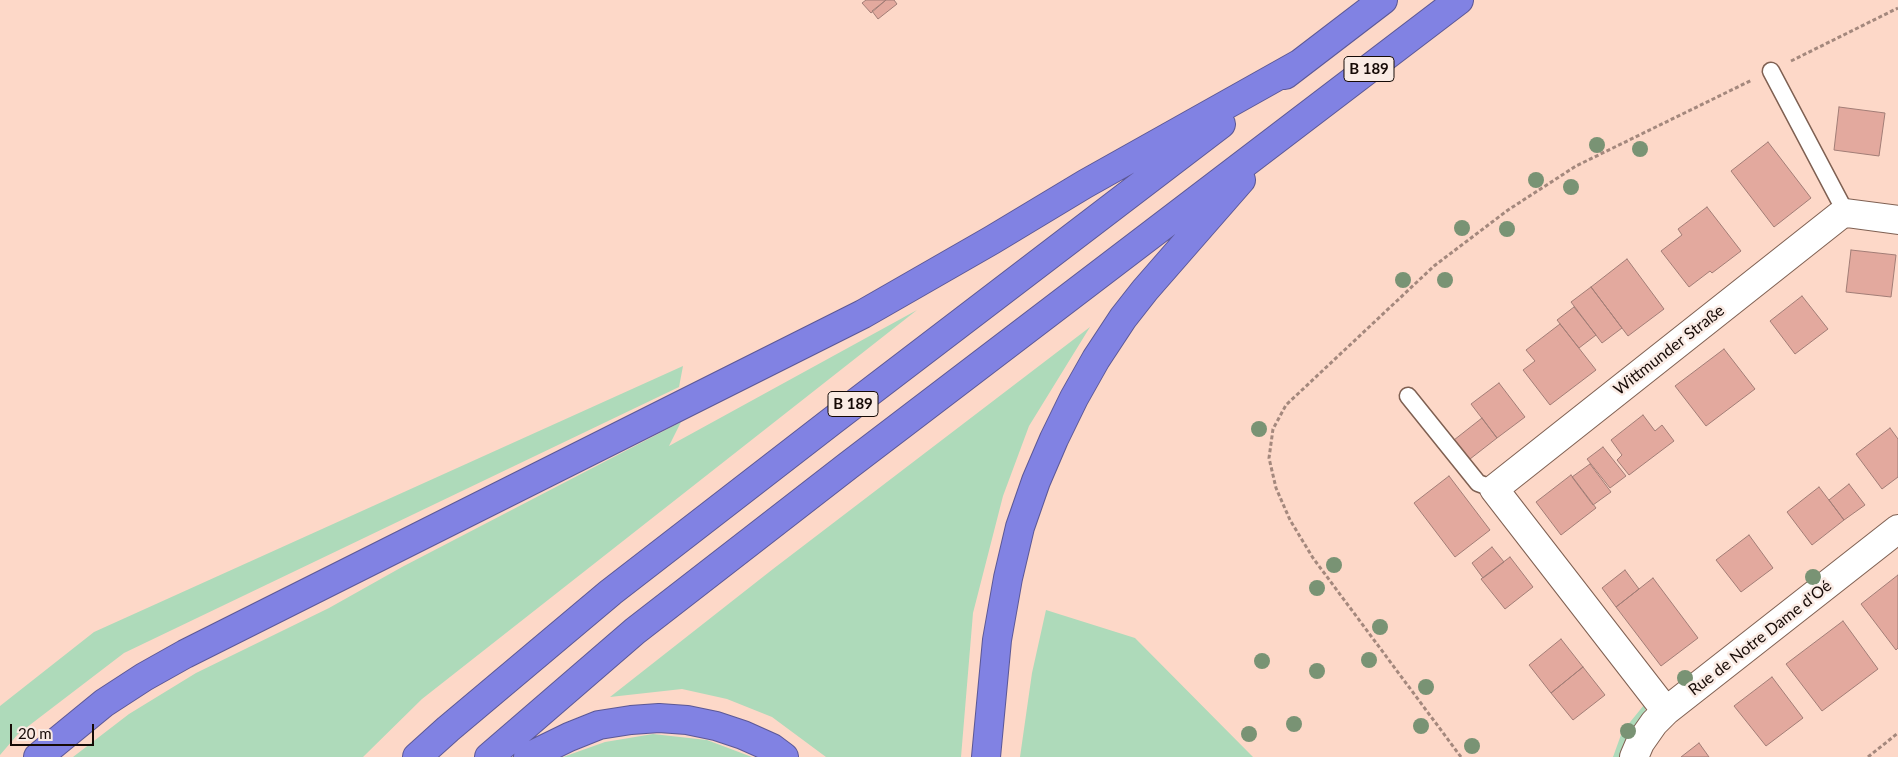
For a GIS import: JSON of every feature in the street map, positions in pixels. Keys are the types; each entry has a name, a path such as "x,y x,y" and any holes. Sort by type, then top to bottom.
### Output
{"highway":[{"name":"B 189","path":"417,757 611,592 1383,0"},
{"name":"B 189","path":"489,757 643,625 864,453 1459,0"},
{"path":"38,757 104,703 177,658 863,314 1085,184 1299,64"},
{"path":"986,757 997,640 1008,578 1020,527 1036,481 1054,439 1083,382 1123,318 1145,290 1279,137"},
{"path":"528,757 599,725 659,718 687,720 716,726 764,745 784,757"}],"street":[{"path":"1846,213 1898,220"},
{"name":"Wittmunder Straße","path":"1494,489 1825,227 1846,213"},
{"path":"1494,489 1666,711"},
{"name":"Rue de Notre Dame d'Oé","path":"1634,757 1640,743 1654,723 1666,711 1898,529"}],"lane":[{"path":"1771,71 1846,213"},
{"path":"1408,396 1478,483 1494,489"}],"path":[{"path":"1461,757 1313,558 1290,520 1276,488 1269,458 1273,429 1286,405 1434,266 1508,210 1576,166 1898,8"},
{"path":"1868,757 1898,734"}],"green space":[{"path":"917,310 422,699 363,757 73,757 129,714 196,673 329,608 402,567 681,422 669,446"},
{"path":"1090,327 1029,426 1003,496 973,613 961,757 826,757 772,717 727,699 682,689 610,697 773,569"},
{"path":"683,366 679,387 124,653 18,734 0,755 0,706 94,632"},
{"path":"1046,610 1135,638 1253,757 1020,757 1032,673"},
{"path":"1644,705 1646,712 1623,757 1613,757 1622,732"},
{"path":"653,734 707,740 752,757 563,757 605,742"}],"building":[{"path":"866,0 886,0 871,13 862,3"},
{"path":"886,0 894,0 897,4 878,19 872,11"},
{"path":"1839,107 1885,113 1879,156 1834,150"},
{"path":"1768,142 1811,198 1774,227 1731,171"},
{"path":"1707,207 1741,251 1712,273 1710,271 1689,287 1661,251 1682,235 1678,229"},
{"path":"1851,250 1896,255 1891,297 1846,292"},
{"path":"1627,259 1664,309 1628,336 1591,287"},
{"path":"1591,287 1622,328 1602,343 1571,302"},
{"path":"1802,296 1828,329 1795,354 1770,321"},
{"path":"1574,307 1596,335 1579,348 1557,320"},
{"path":"1560,324 1596,370 1550,405 1523,370 1535,361 1526,350"},
{"path":"1724,349 1755,389 1706,426 1675,386"},
{"path":"1499,383 1525,417 1497,438 1471,404"},
{"path":"1643,415 1655,431 1662,425 1674,441 1629,475 1617,460 1622,455 1611,440"},
{"path":"1482,418 1497,438 1470,459 1454,440"},
{"path":"1890,428 1898,439 1898,477 1882,489 1856,454"},
{"path":"1603,447 1626,476 1610,488 1587,459"},
{"path":"1590,464 1611,492 1593,505 1572,477"},
{"path":"1571,475 1596,508 1561,535 1536,502"},
{"path":"1449,476 1490,530 1455,557 1414,503"},
{"path":"1849,484 1865,505 1844,520 1829,500"},
{"path":"1819,487 1844,520 1812,545 1787,512"},
{"path":"1749,535 1773,568 1741,592 1716,560"},
{"path":"1492,547 1504,562 1483,578 1472,563"},
{"path":"1510,557 1533,587 1505,609 1481,579"},
{"path":"1625,570 1639,589 1616,607 1602,588"},
{"path":"1898,575 1898,648 1896,650 1861,604"},
{"path":"1653,578 1698,638 1661,666 1616,607"},
{"path":"1843,621 1878,669 1822,711 1786,664"},
{"path":"1561,639 1583,667 1551,693 1529,665"},
{"path":"1583,667 1605,695 1573,720 1551,693"},
{"path":"1772,677 1803,718 1766,746 1734,706"},
{"path":"1699,743 1709,757 1681,757"}]}
